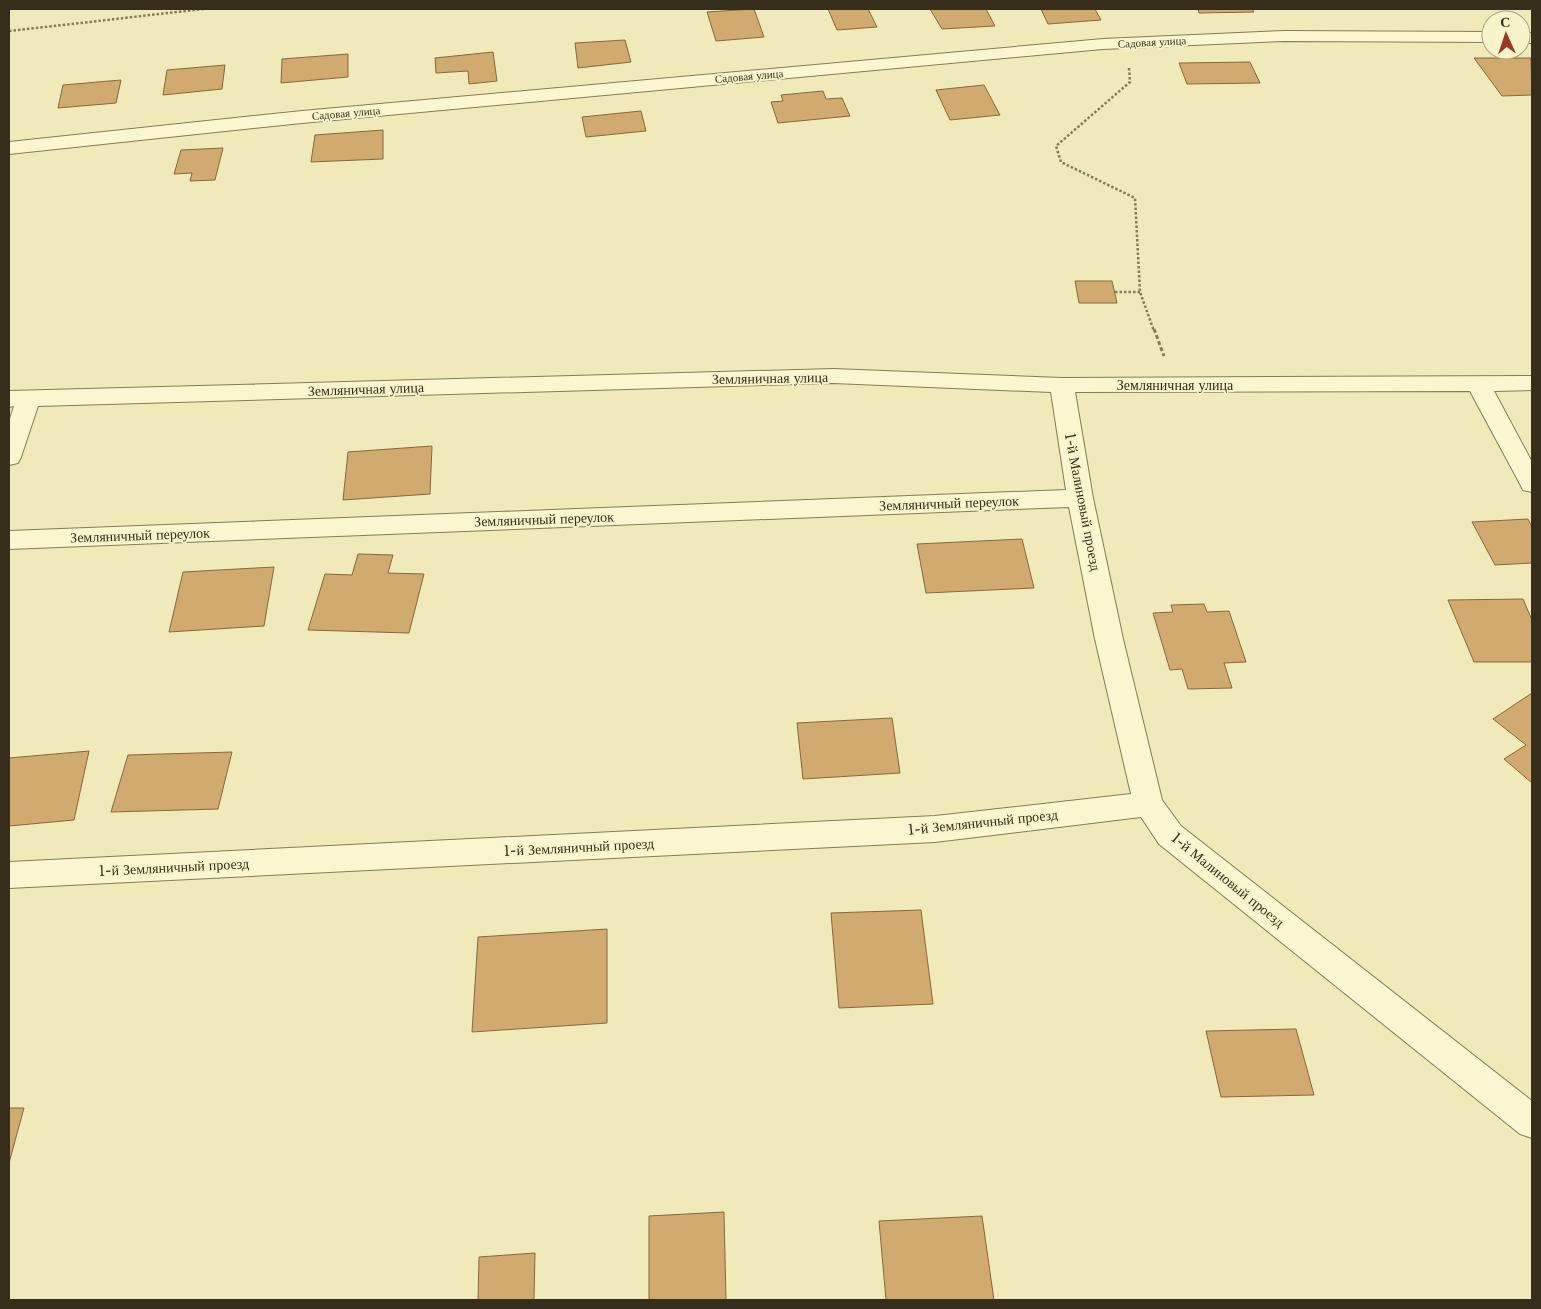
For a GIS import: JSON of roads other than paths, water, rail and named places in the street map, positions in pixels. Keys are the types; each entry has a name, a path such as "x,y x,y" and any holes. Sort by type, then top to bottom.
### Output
{"street":[{"name":"Садовая улица","path":"9,148 302,116 1127,43 1284,36 1481,38"},
{"name":"Земляничная улица","path":"19,399 833,376 1062,385 1532,383"},
{"path":"1478,383 1532,484"},
{"name":"1-й Малиновый проезд","path":"1062,385 1080,498 1109,639 1148,804 1170,835 1532,1122"},
{"path":"9,456 19,399"},
{"name":"Земляничный переулок","path":"9,540 1080,498"},
{"name":"1-й Земляничный проезд","path":"9,875 935,829 1148,804"}]}
